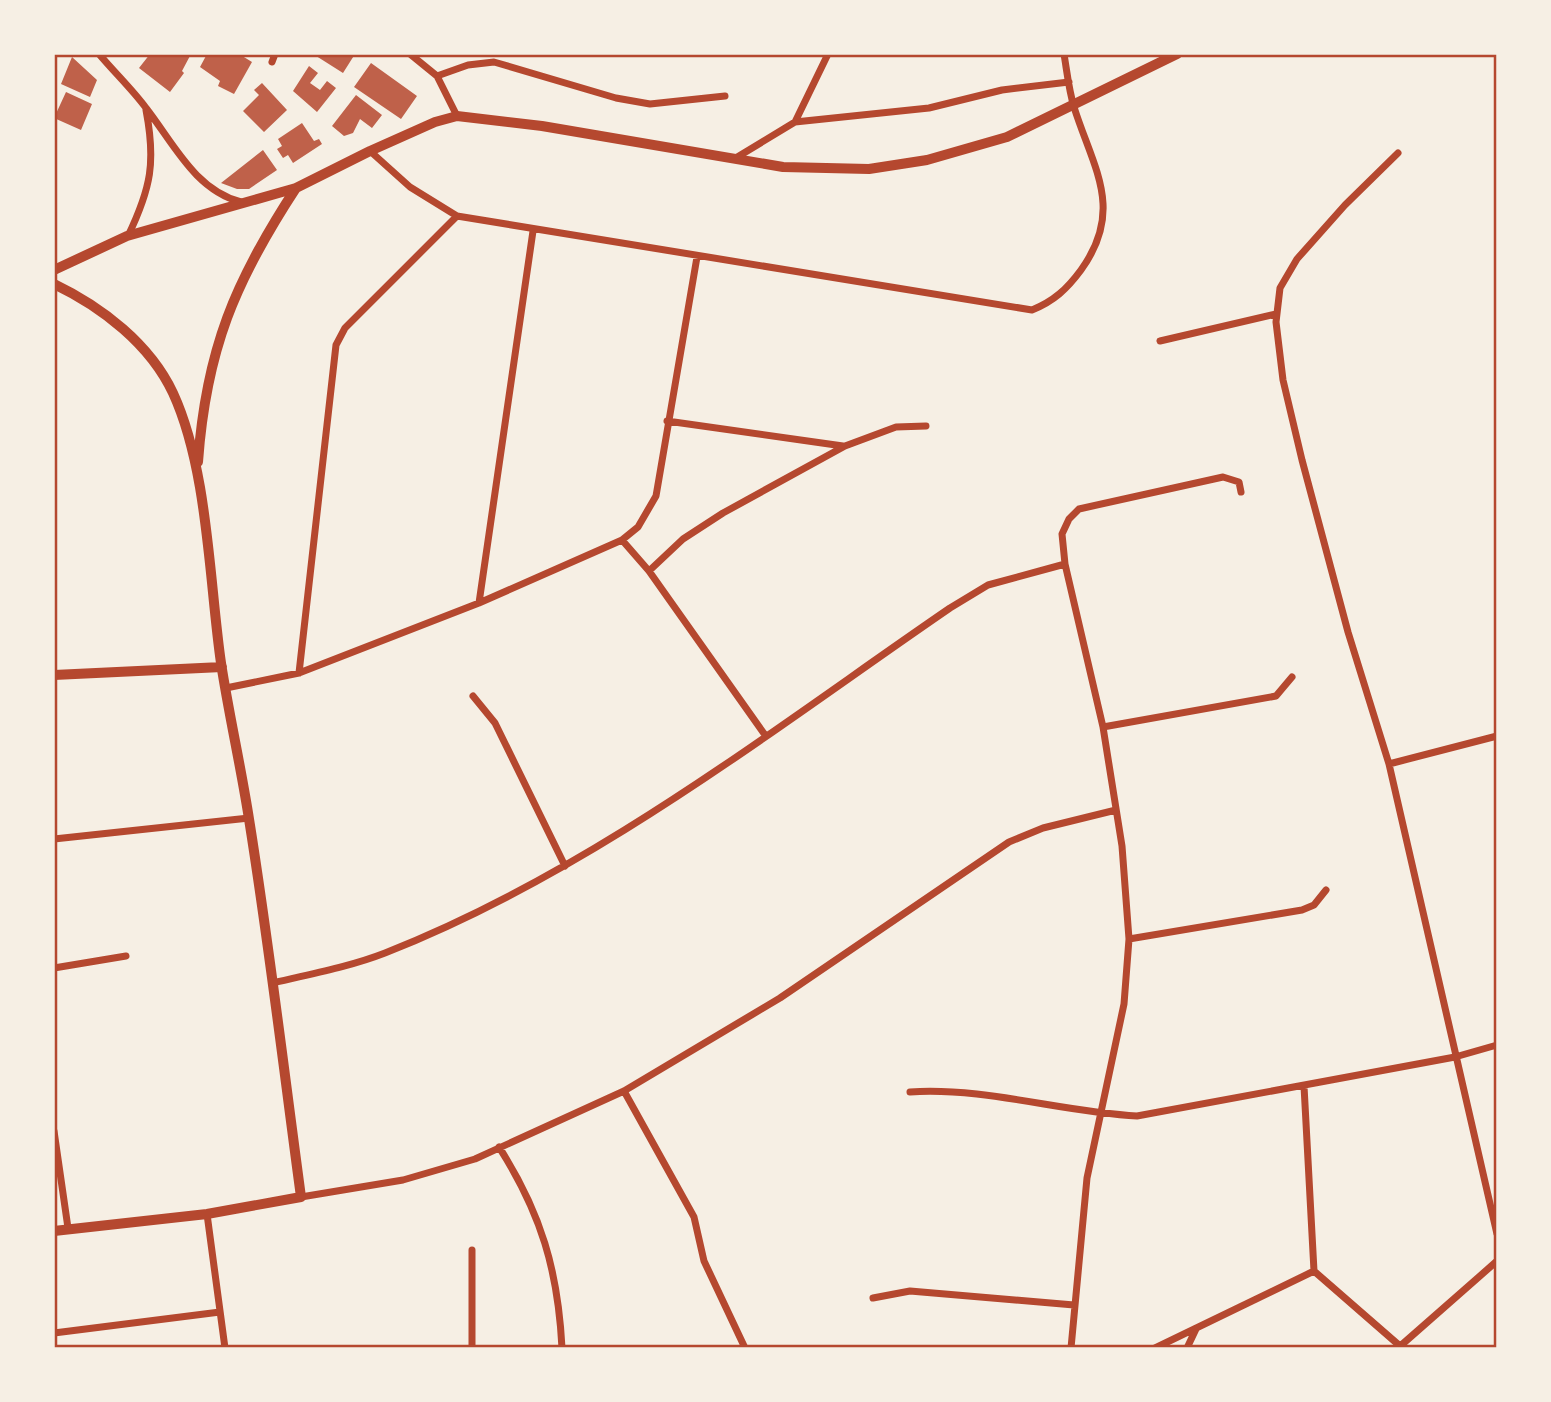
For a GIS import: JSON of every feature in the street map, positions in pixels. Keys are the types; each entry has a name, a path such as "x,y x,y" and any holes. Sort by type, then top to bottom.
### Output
{"street":[{"path":"99,54 145,106 203,182 224,197 243,202"},
{"path":"410,54 437,76 457,117"},
{"path":"795,122 828,54"},
{"path":"370,151 410,187 457,216 533,231 1032,310 1049,303 1065,290 1095,250 1104,210 1091,148 1074,106 1064,54"},
{"path":"54,270 128,236 296,188 435,122 457,117 531,124 733,160 822,169 869,169 927,160 1007,136 1177,54"},
{"path":"437,76 468,65 494,62 616,98 650,104 725,96"},
{"path":"733,160 795,122 929,108 1002,90 1069,82"},
{"path":"128,236 143,205 151,174 152,141 145,106"},
{"path":"1398,153 1345,205 1297,259 1280,288 1276,314 1283,380 1301,460 1348,632 1389,764 1497,1234"},
{"path":"198,472 202,413 211,366 233,297 260,243 296,188"},
{"path":"299,673 336,345 345,328 457,216"},
{"path":"479,603 533,231"},
{"path":"226,688 299,673 479,603 622,540 638,527 656,496 697,257"},
{"path":"54,284 83,297 117,323 147,355 172,391 198,472 222,667 249,818 301,1197"},
{"path":"1160,341 1276,314"},
{"path":"667,421 845,446"},
{"path":"649,571 683,539 723,513 845,446 896,427 926,426"},
{"path":"1071,1348 1087,1178 1124,1004 1129,939 1128,892 1103,727 1065,564 1062,534 1069,519 1079,509 1223,477 1239,482 1241,492"},
{"path":"622,540 649,571 765,735"},
{"path":"273,983 384,953 472,915 565,866 647,816 950,608 988,585 1065,564"},
{"path":"54,675 222,667"},
{"path":"1103,727 1276,696 1292,677"},
{"path":"473,696 495,723 565,866"},
{"path":"1389,764 1497,736"},
{"path":"54,1231 207,1213 403,1180 475,1158 624,1091 780,999 1009,842 1043,828 1116,810"},
{"path":"54,839 249,818"},
{"path":"1129,939 1302,910 1314,905 1326,890"},
{"path":"54,968 126,956"},
{"path":"910,1093 941,1090 1100,1114 1137,1116 1455,1057 1497,1045"},
{"path":"1304,1086 1314,1271 1399,1347 1497,1261"},
{"path":"624,1091 694,1217 704,1261 745,1348"},
{"path":"54,1131 68,1228"},
{"path":"499,1147 523,1186 541,1225 554,1274 562,1348"},
{"path":"207,1213 225,1348"},
{"path":"472,1250 472,1348"},
{"path":"1155,1348 1314,1271"},
{"path":"873,1298 909,1291 1074,1305"},
{"path":"54,1334 220,1312"},
{"path":"1187,1348 1197,1328"}],"building":[{"path":"150,54 191,54 182,71 184,73 170,92 139,68"},
{"path":"207,54 239,54 252,62 234,94 218,86 220,81 200,67"},
{"path":"313,54 355,54 343,73"},
{"path":"72,57 97,80 90,97 61,84"},
{"path":"371,63 417,96 401,119 354,87"},
{"path":"309,66 318,73 310,83 320,90 327,81 336,88 317,112 293,91"},
{"path":"262,83 287,110 264,132 243,111 259,95 254,90"},
{"path":"66,92 92,104 81,130 54,118"},
{"path":"356,95 382,115 372,128 360,119 353,133 344,136 332,126"},
{"path":"302,123 314,141 319,139 322,144 293,163 288,155 283,158 277,149 282,146 278,139"},
{"path":"263,150 277,170 249,189 237,189 221,183"}]}
